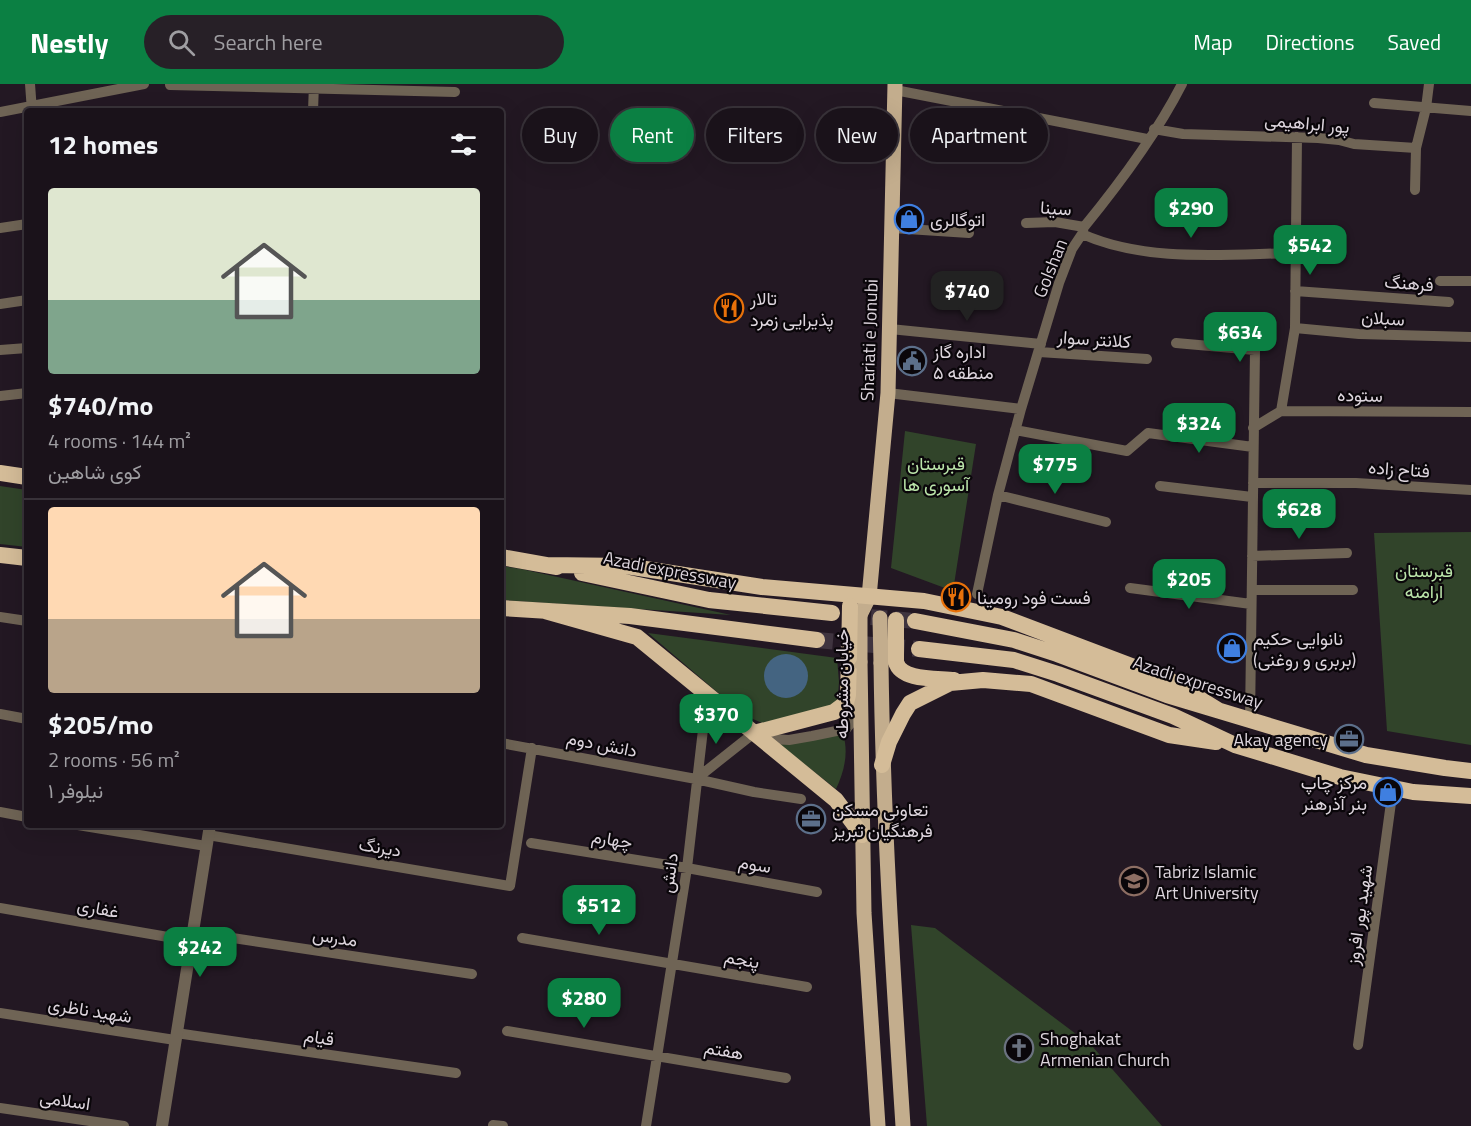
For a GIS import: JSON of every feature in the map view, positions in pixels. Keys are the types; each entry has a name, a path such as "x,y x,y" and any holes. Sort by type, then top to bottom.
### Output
{"highway":[{"path":"0,473 24,477"},
{"path":"0,555 24,558"},
{"name":"Azadi expressway","path":"504,558 709,600 832,613"},
{"path":"547,565 626,566 762,587 853,605 869,597 924,602 1002,617 1171,681 1218,710"},
{"path":"924,602 888,619 888,663 906,675 964,681"},
{"path":"754,733 834,712 846,703 854,660 853,605"},
{"path":"504,608 630,616 817,640"},
{"path":"545,611 637,637 836,800 862,835"},
{"name":"Azadi expressway","path":"915,621 1014,640 1167,695 1366,755 1471,771"},
{"path":"919,649 1014,660 1173,716 1236,744 1340,777 1413,792 1471,796"},
{"path":"882,765 889,742 910,703 950,682 964,681 983,680 1031,684 1169,735 1236,744"}],"main road":[{"name":"Shariati e Jonubi","path":"869,597 888,393 895,87"},
{"path":"869,597 888,619"},
{"name":"خیابان مشروطه","path":"854,660 860,712 864,913 878,1126"},
{"path":"888,663 882,765 903,1126"}],"street":[{"path":"30,84 32,108 144,84"},
{"name":"Golshan","path":"977,594 998,495 1015,430 1062,274 1072,249 1182,84"},
{"path":"1415,190 1416,148 1426,108 1429,84"},
{"path":"170,85 314,86 455,92"},
{"path":"313,108 314,86"},
{"path":"895,87 1147,139"},
{"path":"1374,103 1471,111"},
{"path":"0,112 24,109"},
{"name":"پور ابراهیمی","path":"1154,129 1184,134 1297,137 1416,148"},
{"path":"1253,428 1281,411 1295,328 1297,137"},
{"name":"سینا","path":"1026,223 1054,222 1083,230 1116,245 1168,252 1296,253"},
{"path":"0,228 24,224"},
{"path":"892,228 969,233"},
{"path":"1440,281 1471,281"},
{"name":"فرهنگ","path":"1295,291 1449,302"},
{"path":"0,304 24,300"},
{"name":"سبلان","path":"1295,328 1359,334 1471,337"},
{"name":"کلانتر سوار","path":"890,329 1147,359"},
{"path":"1176,343 1255,350 1250,720"},
{"path":"0,350 24,348"},
{"path":"0,396 24,393"},
{"path":"888,393 1021,409"},
{"name":"ستوده","path":"1281,411 1471,412"},
{"path":"1015,430 1127,452 1148,433 1253,447"},
{"name":"فتاح زاده","path":"1253,483 1356,483 1471,490"},
{"path":"1160,486 1252,497"},
{"path":"998,495 1106,522"},
{"path":"1252,556 1347,553"},
{"path":"1130,588 1251,604"},
{"path":"1252,590 1353,590"},
{"path":"0,617 24,621"},
{"name":"دانش","path":"646,1126 687,868 707,695"},
{"path":"696,779 754,733 773,739 789,740 812,736 846,729 860,712"},
{"path":"0,714 24,718"},
{"name":"دانش دوم","path":"504,743 754,792 801,799"},
{"name":"دیرنگ","path":"117,828 208,835 510,886 532,748"},
{"name":"شهید پور افروز","path":"1358,1045 1393,788"},
{"path":"0,812 24,816"},
{"path":"162,1126 208,835"},
{"name":"چهارم","path":"531,843 687,868"},
{"name":"سوم","path":"687,868 817,892"},
{"name":"غفاری","path":"0,908 192,936"},
{"name":"مدرس","path":"192,936 472,974"},
{"name":"پنجم","path":"522,938 807,987"},
{"name":"شهید ناظری","path":"0,1013 176,1037"},
{"name":"هفتم","path":"507,1031 786,1078"},
{"name":"قیام","path":"176,1037 456,1073"},
{"name":"اسلامی","path":"0,1108 124,1126"}],"green space":[{"name":"قبرستان آسوری ها","path":"905,431 976,444 953,591 891,568"},
{"path":"0,486 24,490 24,547 0,544"},
{"name":"قبرستان ارامنه","path":"1471,532 1471,745 1387,731 1374,533"},
{"path":"504,566 521,569 731,615 504,600"},
{"path":"648,633 837,658 839,682 837,708 762,723 744,715"},
{"path":"843,734 846,748 845,762 836,789 779,744"},
{"path":"911,925 935,928 1092,1046 1162,1126 927,1126"}],"water":[{"path":"786,654 795,655 802,660 807,667 807,685 802,692 795,697 786,698 777,697 770,692 765,685 764,676 765,667 770,660 777,655"}],"tunnel":[{"path":"847,615 915,621"},
{"path":"817,640 919,649"}],"place":[{"name":"اتوگالری","path":"909,219"},
{"name":"تالار پذیرایی زمرد","path":"729,308"},
{"name":"اداره گاز منطقه ۵","path":"912,361"},
{"name":"فست فود رومینا","path":"956,597"},
{"name":"نانوایی حکیم (بربری و روغنی)","path":"1232,648"},
{"name":"Akay agency","path":"1349,739"},
{"name":"مرکز چاپ بنر آذرهنر","path":"1388,792"},
{"name":"تعاونی مسکن فرهنگیان تبریز","path":"811,819"},
{"name":"Tabriz Islamic Art University","path":"1134,881"},
{"name":"Shoghakat Armenian Church","path":"1019,1048"}]}
